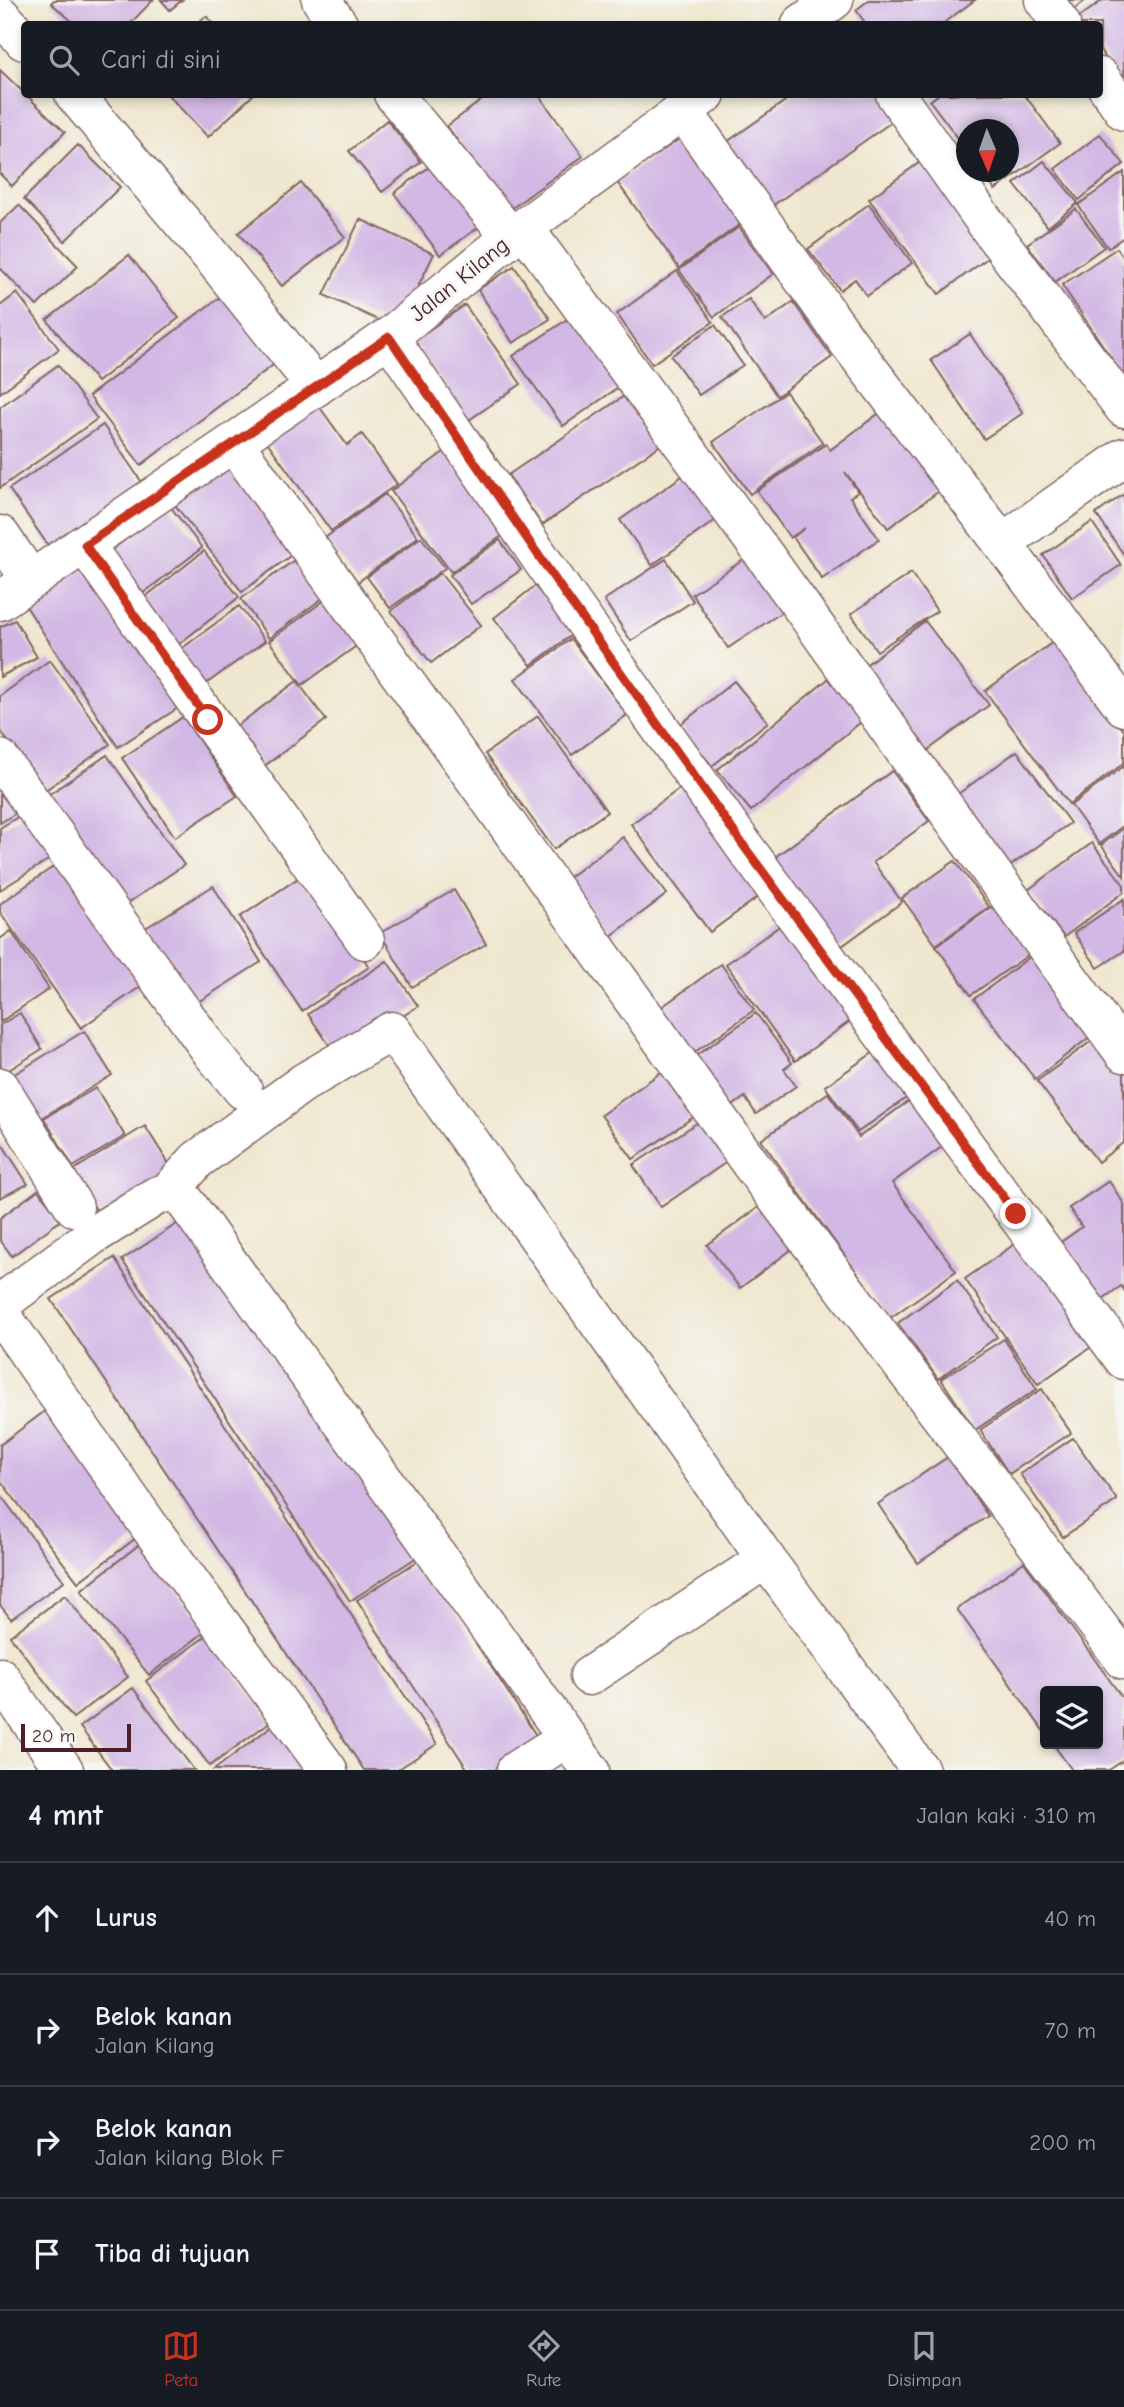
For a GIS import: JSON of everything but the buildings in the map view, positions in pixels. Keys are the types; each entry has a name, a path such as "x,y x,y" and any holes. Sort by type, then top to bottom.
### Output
{"street":[{"path":"321,0 336,21"},
{"path":"1044,0 1060,21"},
{"path":"0,15 21,38"},
{"path":"1103,81 1124,111"},
{"path":"77,98 216,262 316,387"},
{"path":"397,98 518,232 765,556 1124,1053"},
{"path":"898,98 990,229 1124,408"},
{"path":"695,103 848,342 1124,707"},
{"name":"Jalan Kilang","path":"0,601 389,337 518,232 695,103"},
{"path":"389,337 565,594 746,849 1124,1360"},
{"path":"234,443 766,1185 1124,1660"},
{"path":"1002,543 1124,457"},
{"path":"0,535 31,580"},
{"path":"85,545 365,940"},
{"path":"0,759 213,1054 243,1090"},
{"path":"169,1192 197,1160 303,1083 392,1031 766,1559 920,1770"},
{"path":"0,1087 74,1207"},
{"path":"0,1304 92,1236 156,1196 169,1192 187,1201 590,1770"},
{"path":"0,1312 149,1526 328,1770"},
{"path":"589,1676 766,1559"},
{"path":"0,1677 64,1770"},
{"path":"516,1770 567,1738"}],"route":[{"path":"208,720 85,545 389,337 565,594 746,849 1016,1214"}]}
